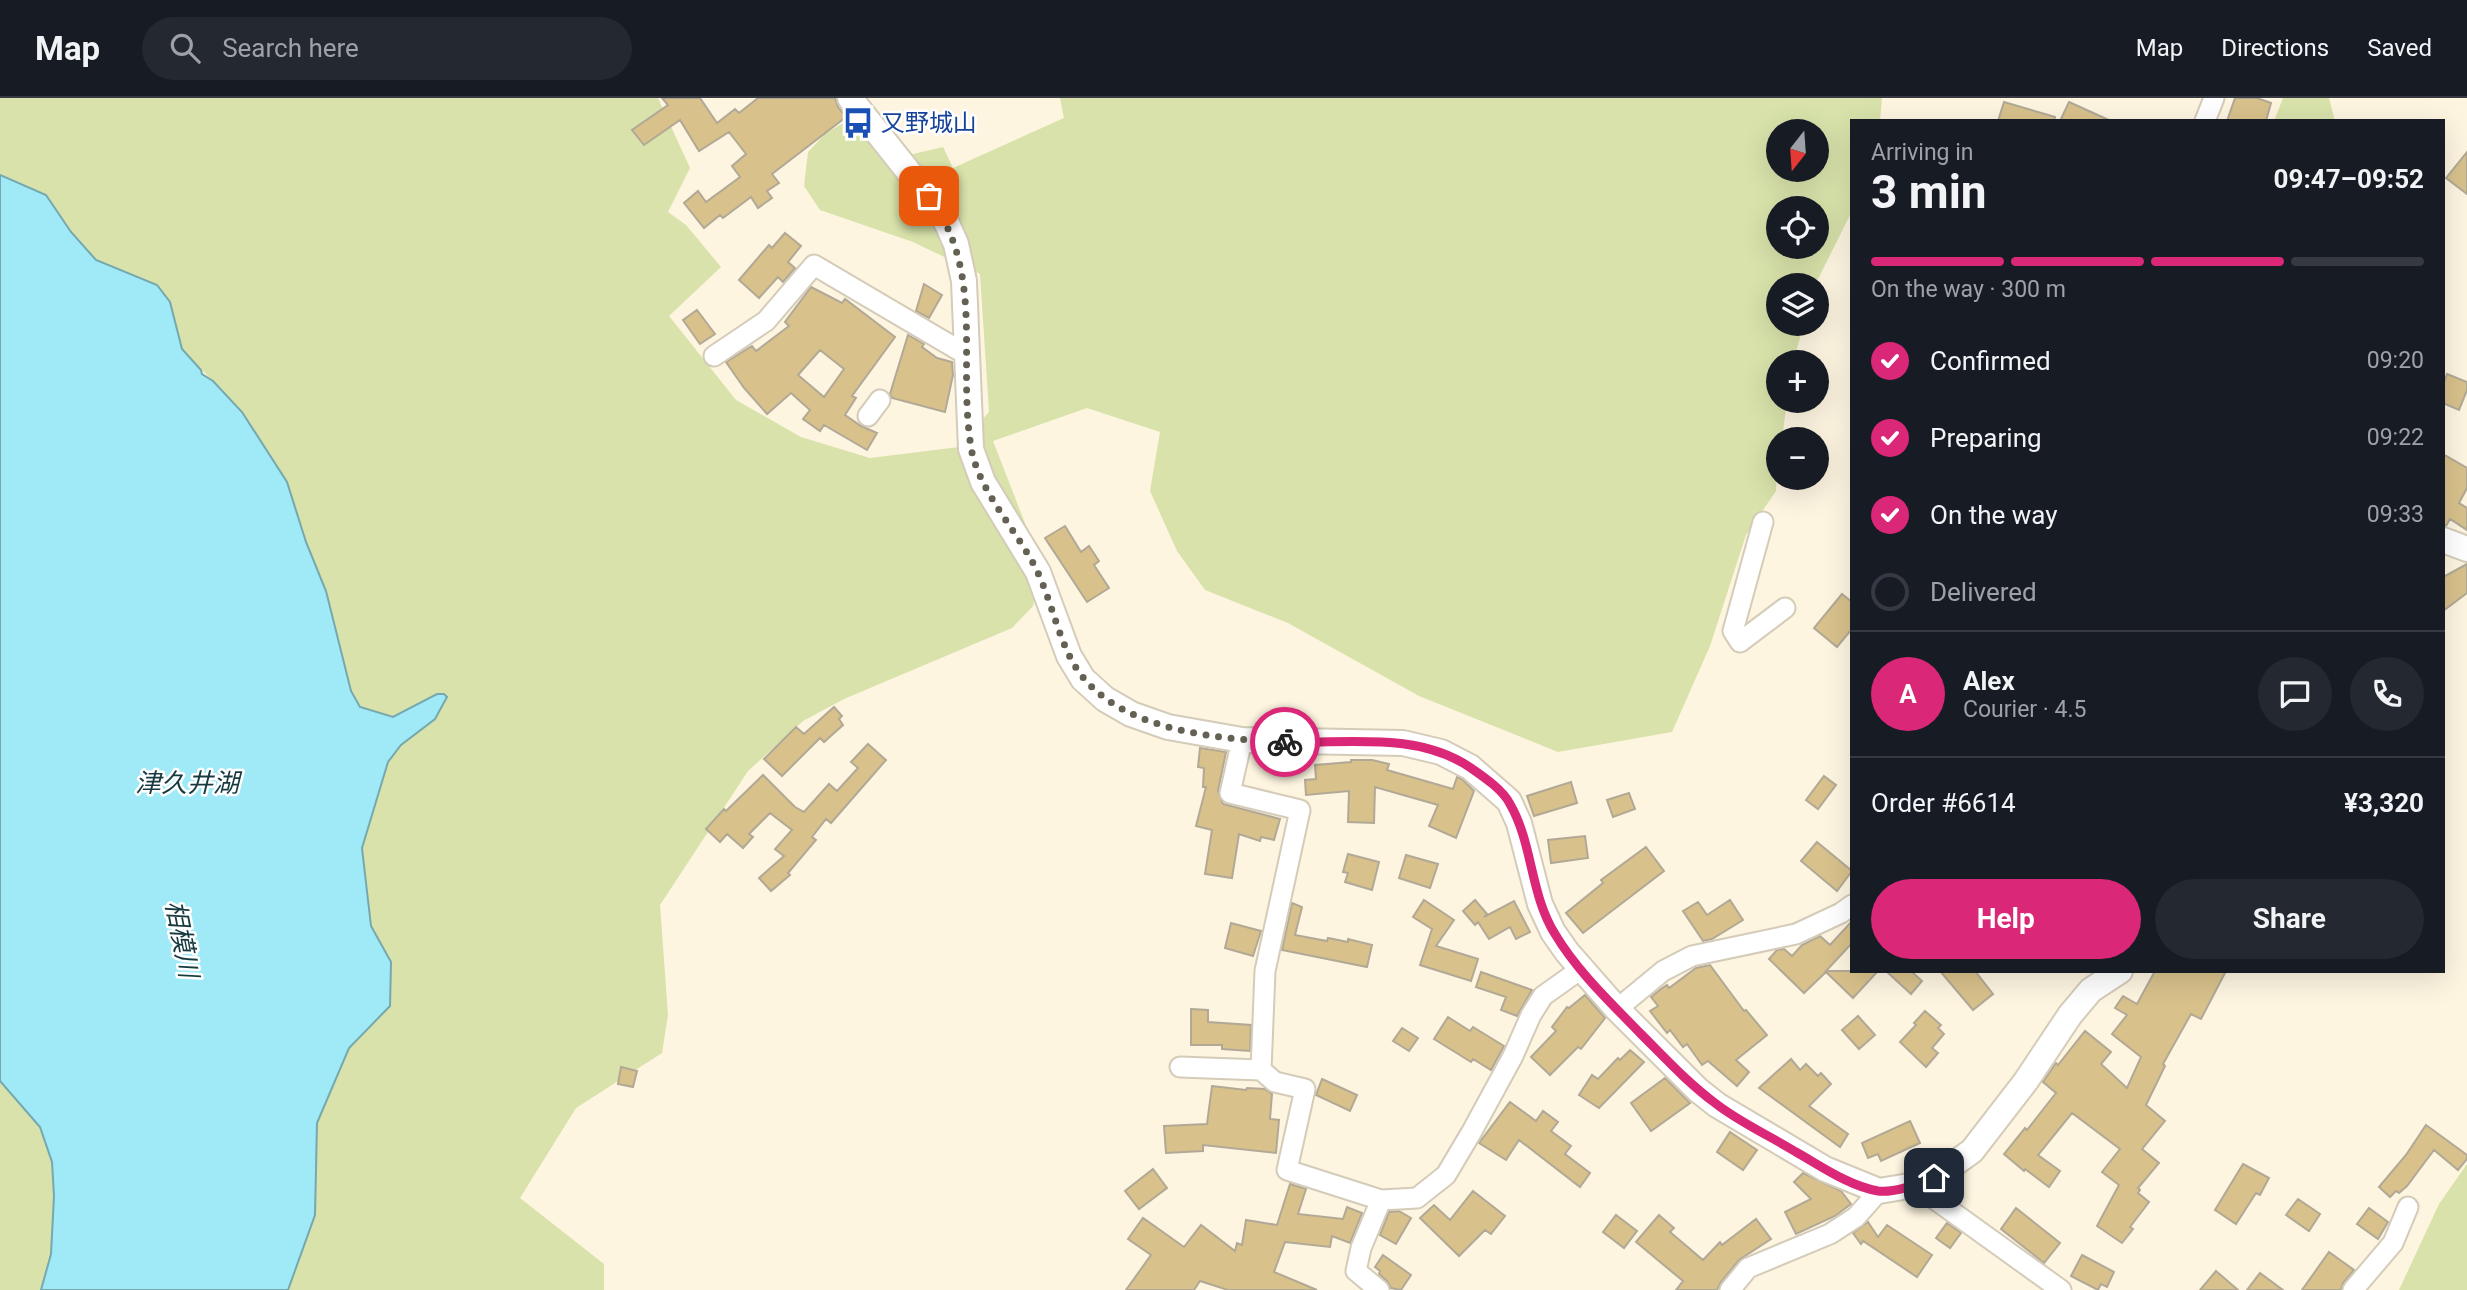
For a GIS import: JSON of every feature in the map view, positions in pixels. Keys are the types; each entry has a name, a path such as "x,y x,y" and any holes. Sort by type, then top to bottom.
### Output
{"street":[{"path":"850,98 943,215 956,244 964,281 971,449 983,482 1038,572 1069,656 1083,679 1105,699 1131,714 1168,726 1242,740 1403,743 1441,752 1470,767 1509,802 1519,824 1541,904 1553,932 1581,969 1617,1009 1698,1090 1717,1105 1825,1169 1879,1191 1915,1185 1934,1178 1972,1151 2019,1090 2070,1015 2091,990 2117,973"},
{"path":"2206,119 2214,98"},
{"path":"714,356 766,321 814,265 967,355"},
{"path":"868,416 880,400"},
{"path":"1763,522 1733,631 1740,642 1785,608"},
{"path":"2445,541 2467,549"},
{"path":"1242,740 1230,793 1300,810 1265,971 1261,1070"},
{"path":"1617,1009 1663,971 1692,956 1796,934 1850,906"},
{"path":"1180,1067 1261,1070 1275,1082 1306,1089 1287,1170 1381,1200 1417,1198 1446,1175 1513,1056 1531,1014 1543,996 1581,969"},
{"path":"1915,1185 2061,1290"},
{"path":"1730,1290 1748,1268 1830,1234 1856,1217 1879,1191"},
{"path":"1379,1290 1356,1271 1361,1248 1381,1200"},
{"path":"2353,1290 2393,1243 2409,1207"}],"green space":[{"path":"0,98 658,98 690,168 668,212 686,225 721,267 669,316 736,400 801,437 870,458 959,447 989,412 980,274 913,242 820,210 804,186 808,152 825,134 853,117 884,161 943,147 953,168 1064,118 1060,98 1882,98 1880,119 1850,119 1850,215 1829,257 1829,196 1766,196 1766,259 1828,259 1821,273 1766,273 1766,336 1801,336 1796,350 1766,350 1766,413 1785,413 1784,427 1766,427 1766,490 1776,491 1746,535 1710,646 1672,732 1558,752 1419,696 1288,623 1205,590 1177,551 1150,491 1160,432 1087,408 993,441 1042,567 1033,606 1012,628 844,699 803,721 748,771 660,905 668,1015 662,1053 576,1108 520,1198 604,1264 604,1290 288,1290 315,1215 317,1123 349,1048 390,1006 391,962 371,926 362,848 388,762 401,745 435,719 447,697 437,694 393,717 361,707 351,691 326,591 242,412 182,349 170,301 157,285 96,260 71,232 0,175"},
{"path":"2283,98 2329,98 2334,119 2275,119"},
{"path":"0,1082 40,1127 52,1162 54,1196 51,1254 41,1290 0,1290"},
{"path":"2467,1164 2467,1290 2399,1290 2439,1204"}],"water":[{"name":"津久井湖","path":"0,175 46,195 71,232 96,260 157,285 170,302 182,349 202,374 213,381 242,412 287,482 306,542 326,591 351,691 360,707 393,717 437,694 447,697 435,719 401,745 388,762 362,848 371,926 391,962 390,1006 349,1048 317,1123 315,1215 288,1290 41,1290 51,1254 54,1196 52,1162 40,1127 0,1081"}],"building":[{"path":"662,98 700,98 717,123 735,109 739,113 758,98 835,98 846,117 772,174 779,183 767,191 772,198 758,208 751,197 723,218 720,215 704,228 684,203 698,191 706,202 740,177 732,166 746,154 729,132 699,151 680,120 644,145 632,130 668,105"},
{"path":"2235,98 2257,98 2271,103 2267,119 2228,119"},
{"path":"2004,102 2055,117 2054,119 1999,119"},
{"path":"2069,102 2107,119 2061,119"},
{"path":"2467,152 2467,194 2446,178"},
{"path":"785,233 801,246 788,262 795,268 783,282 778,277 759,298 739,280 769,245 772,248"},
{"path":"924,284 942,295 929,318 916,311"},
{"path":"811,287 842,303 845,299 895,337 852,396 856,398 845,415 877,433 867,450 824,425 820,431 803,419 810,410 791,393 767,414 726,362 752,346 756,351 789,326 785,322","holes":["820,350 844,369 824,397 798,375"]},
{"path":"697,310 715,334 700,344 683,320"},
{"path":"908,335 924,344 922,347 937,358 952,362 953,375 945,412 892,398 890,394"},
{"path":"2447,374 2467,382 2467,390 2459,410 2445,404"},
{"path":"2445,455 2467,468 2467,488 2459,503 2467,508 2467,530 2450,519 2446,526"},
{"path":"1065,526 1081,552 1089,546 1099,561 1094,565 1109,588 1087,602 1045,538"},
{"path":"2467,564 2467,593 2445,610 2445,576"},
{"path":"1842,594 1850,600 1850,631 1837,647 1814,628"},
{"path":"834,707 842,716 839,719 843,725 824,742 820,738 782,776 764,759 796,727 804,734"},
{"path":"868,744 886,760 831,823 826,819 812,837 816,840 788,873 790,875 771,891 759,878 784,856 775,849 792,830 770,813 749,834 753,837 743,848 727,834 720,842 706,829 724,809 726,811 763,775 795,807 804,812 829,784 837,791 858,768 851,762"},
{"path":"1200,748 1226,752 1218,791 1223,804 1280,819 1274,840 1261,837 1260,841 1239,834 1232,878 1205,874 1212,830 1196,826 1206,787 1203,787 1204,768 1198,767"},
{"path":"1372,760 1389,764 1387,770 1453,789 1457,777 1462,779 1474,791 1456,838 1429,826 1438,805 1375,787 1374,823 1348,822 1349,791 1306,795 1305,780 1316,779 1315,765"},
{"path":"1824,776 1836,785 1818,809 1806,800"},
{"path":"1571,782 1577,803 1534,816 1527,796"},
{"path":"1629,793 1635,809 1613,817 1607,800"},
{"path":"1585,836 1588,858 1551,863 1548,840"},
{"path":"1817,842 1850,869 1850,874 1837,891 1801,861"},
{"path":"1646,847 1664,871 1583,933 1566,913 1603,883 1601,880"},
{"path":"1348,854 1379,862 1372,890 1345,882 1348,873 1343,872"},
{"path":"1406,855 1438,864 1430,888 1399,878"},
{"path":"1424,900 1454,920 1436,946 1478,959 1471,981 1420,965 1432,929 1413,917"},
{"path":"1475,900 1487,914 1484,917 1514,901 1530,932 1516,939 1510,927 1489,939 1478,922 1475,925 1463,911"},
{"path":"1730,900 1743,920 1712,939 1703,941 1683,911 1698,902 1707,915"},
{"path":"1292,903 1302,907 1295,935 1327,941 1328,938 1348,942 1348,939 1372,945 1367,967 1282,950"},
{"path":"1231,923 1261,931 1253,956 1225,948"},
{"path":"1850,923 1850,945 1826,971 1876,973 1853,998 1826,972 1804,993 1769,959 1777,950 1784,949 1792,956 1802,945 1820,936 1830,945"},
{"path":"1710,965 1744,1011 1746,1010 1767,1035 1736,1060 1749,1072 1737,1086 1708,1061 1702,1065 1687,1044 1683,1047 1670,1030 1667,1033 1650,1011 1658,1006 1651,997 1661,989 1667,985 1669,988 1696,968"},
{"path":"1481,972 1532,990 1517,1016 1501,1010 1506,997 1476,987"},
{"path":"1888,973 1913,973 1922,981 1911,994"},
{"path":"1942,973 1977,973 1993,994 1973,1010"},
{"path":"2154,973 2225,973 2201,1019 2191,1014 2163,1064 2165,1066 2146,1105 2165,1121 2142,1149 2159,1163 2138,1188 2138,1193 2149,1202 2130,1227 2133,1229 2122,1243 2097,1226 2119,1185 2102,1172 2120,1149 2072,1113 2038,1155 2060,1171 2049,1187 2004,1154 2056,1093 2043,1082 2085,1031 2111,1052 2101,1064 2127,1088 2141,1057 2112,1034 2127,1015 2115,1008 2123,996 2137,1004"},
{"path":"1585,995 1605,1018 1581,1049 1578,1047 1550,1075 1531,1057 1556,1031 1552,1027 1567,1007"},
{"path":"1191,1009 1208,1010 1208,1022 1251,1025 1250,1051 1222,1049 1222,1045 1191,1045"},
{"path":"1925,1011 1941,1025 1938,1028 1944,1034 1932,1048 1938,1053 1926,1067 1900,1042"},
{"path":"1858,1016 1875,1035 1859,1049 1842,1030"},
{"path":"1448,1017 1470,1031 1473,1027 1504,1046 1491,1070 1473,1059 1471,1062 1434,1039"},
{"path":"1402,1028 1418,1038 1409,1051 1393,1041"},
{"path":"1630,1050 1644,1062 1599,1108 1579,1095 1592,1075 1598,1079 1618,1058 1620,1060"},
{"path":"1791,1059 1800,1070 1806,1064 1818,1076 1821,1073 1831,1084 1809,1106 1848,1134 1840,1147 1759,1088"},
{"path":"621,1067 637,1071 633,1087 618,1084"},
{"path":"1665,1078 1690,1103 1651,1131 1631,1103"},
{"path":"1322,1079 1357,1095 1350,1111 1316,1095"},
{"path":"1212,1086 1265,1089 1272,1094 1270,1119 1279,1120 1276,1153 1203,1145 1203,1151 1166,1153 1164,1126 1207,1124"},
{"path":"1510,1102 1536,1121 1543,1111 1558,1122 1551,1131 1571,1146 1565,1154 1590,1173 1580,1187 1519,1140 1506,1160 1479,1143"},
{"path":"1910,1121 1920,1143 1881,1161 1878,1154 1868,1158 1862,1143"},
{"path":"2426,1125 2467,1155 2467,1159 2458,1170 2434,1150 2407,1186 2390,1197 2379,1187 2406,1155"},
{"path":"1730,1132 1757,1150 1743,1170 1717,1152"},
{"path":"2243,1164 2269,1178 2260,1195 2256,1193 2236,1224 2215,1210"},
{"path":"1153,1169 1167,1188 1139,1209 1125,1191"},
{"path":"1803,1173 1841,1191 1851,1204 1835,1216 1796,1234 1785,1212 1811,1199 1794,1182"},
{"path":"1290,1184 1306,1189 1298,1214 1343,1219 1347,1207 1362,1213 1350,1243 1332,1236 1330,1247 1285,1242 1274,1272 1317,1290 1228,1290 1200,1281 1194,1290 1126,1290 1151,1255 1128,1239 1143,1218 1184,1247 1201,1225 1235,1251 1237,1243 1242,1245 1246,1220 1277,1225"},
{"path":"1473,1191 1505,1216 1491,1234 1485,1230 1459,1256 1420,1218 1434,1205 1450,1220"},
{"path":"2298,1199 2320,1214 2309,1231 2286,1215"},
{"path":"2016,1208 2060,1243 2044,1263 2001,1229"},
{"path":"2369,1208 2388,1222 2378,1239 2357,1224"},
{"path":"1399,1211 1411,1218 1396,1244 1380,1235 1389,1212"},
{"path":"1616,1215 1637,1231 1624,1248 1603,1232"},
{"path":"1659,1215 1674,1228 1670,1232 1703,1260 1720,1242 1722,1245 1756,1219 1771,1239 1739,1260 1717,1290 1676,1290 1683,1281 1636,1242"},
{"path":"1868,1222 1878,1237 1887,1225 1932,1255 1917,1277 1863,1241 1861,1244 1853,1233"},
{"path":"1947,1223 1961,1233 1950,1248 1936,1238"},
{"path":"2329,1252 2354,1270 2343,1283 2341,1290 2302,1290"},
{"path":"1383,1255 1411,1275 1401,1290 1391,1288 1375,1267"},
{"path":"2082,1255 2114,1272 2107,1287 2101,1284 2098,1290 2071,1276"},
{"path":"2216,1271 2238,1290 2200,1290"},
{"path":"2260,1273 2283,1290 2247,1290"}],"way so far":[{"path":"929,196 943,215 956,244 964,281 971,449 983,482 1038,572 1069,656 1083,679 1105,699 1131,714 1168,726 1242,740 1285,742"}],"place":[{"name":"又野城山","path":"858,123"}],"route":[{"path":"1285,742 1403,743 1441,752 1470,767 1509,802 1519,824 1541,904 1553,932 1567,952 1617,1009 1698,1090 1717,1105 1825,1169 1856,1183 1879,1191 1915,1185 1934,1178"}],"water label":[{"name":"相模川","path":"182,939"}]}
